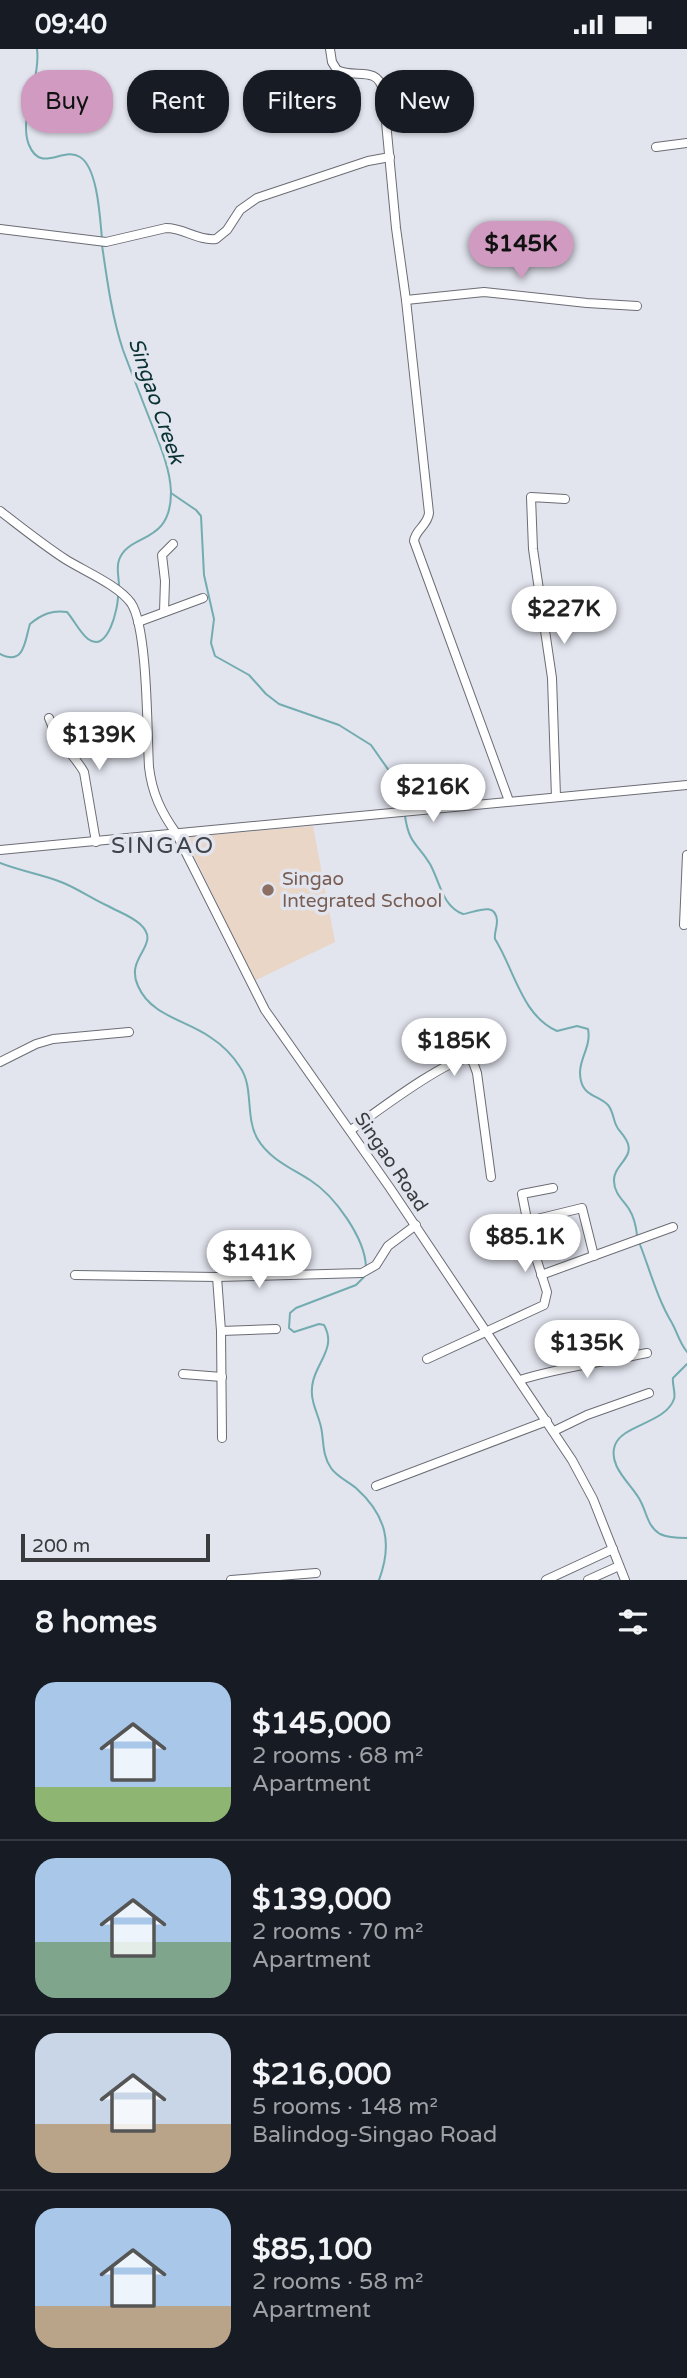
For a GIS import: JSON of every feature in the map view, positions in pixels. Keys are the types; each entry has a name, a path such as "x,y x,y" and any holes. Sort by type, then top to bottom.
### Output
{"street":[{"path":"330,49 332,62 337,70 349,74 372,74 379,79 383,90 429,513 414,541 509,801"},
{"path":"656,147 687,143"},
{"path":"0,229 106,242 176,228 202,238 216,239 227,230 240,210 257,198 360,164 390,157"},
{"path":"407,300 484,292 637,306"},
{"path":"556,797 552,678 533,549 531,496 565,499"},
{"path":"0,511 61,557 123,595 135,611 138,622 203,599"},
{"path":"164,612 162,555 173,544"},
{"name":"Singao Road","path":"138,622 151,782 160,808 176,832 260,1002 416,1225 554,1431 583,1479 625,1580"},
{"path":"49,718 56,738 79,762 84,772 96,842"},
{"path":"0,851 687,785"},
{"path":"684,925 687,855"},
{"path":"0,1062 53,1039 129,1032"},
{"path":"351,1130 437,1072 461,1059 470,1059 477,1073 491,1177"},
{"path":"427,1359 544,1305 547,1292 527,1224 522,1195 553,1188"},
{"path":"527,1224 582,1208 594,1256"},
{"path":"75,1275 362,1273 373,1268 388,1246 416,1225"},
{"path":"541,1275 673,1227"},
{"path":"217,1276 221,1331 222,1438"},
{"path":"221,1331 276,1329"},
{"path":"520,1380 562,1368 647,1353"},
{"path":"183,1374 222,1377"},
{"path":"554,1431 587,1415 649,1393"},
{"path":"376,1486 547,1421"},
{"path":"546,1580 613,1549"},
{"path":"588,1580 620,1566"},
{"path":"231,1580 316,1573"}],"shaded area":[{"name":"Singao Integrated School","path":"313,826 335,942 254,981 185,837"}],"waterway":[{"name":"Singao Creek","path":"37,49 36,73 26,123 29,145 40,158 73,155 86,163 97,195 102,239"},
{"name":"Singao Creek","path":"102,245 119,337 164,455 171,492 164,521 157,530 124,551 119,560 119,586"},
{"path":"171,493 201,516 204,575 214,619 211,643 215,656 249,675 279,704 339,725 371,745 392,775 404,808"},
{"name":"Singao Creek","path":"0,654 8,657 19,654 25,644 30,624 52,612 67,612 88,639 95,642 101,640 110,628 118,596"},
{"path":"405,816 411,838 430,864 450,905 463,914 489,909 496,915 495,939 535,1015 557,1031 577,1026 588,1029 581,1081 589,1093 608,1105 628,1145 629,1150 617,1170 614,1185 632,1215 637,1235"},
{"name":"Singao Creek","path":"0,863 67,884 140,924 146,931 147,938 135,976 144,996 160,1011 214,1040 234,1059 247,1083 251,1120 257,1138 274,1157 320,1187 329,1196 354,1231 366,1267"},
{"path":"639,1242 662,1304 687,1352"},
{"name":"Singao Creek","path":"364,1277 356,1285 296,1308 290,1313 289,1328 294,1332 319,1324 324,1325 328,1335 328,1344 314,1379 313,1401 328,1463 336,1474 366,1498 380,1519 386,1554 379,1580"},
{"path":"687,1364 673,1378 674,1399 669,1407 654,1419 619,1438 613,1453 618,1468 641,1502 653,1528 666,1536 687,1538"}],"place":[{"name":"Singao Integrated School","path":"268,890"}],"district":[{"name":"SINGAO","path":"163,846"}]}
